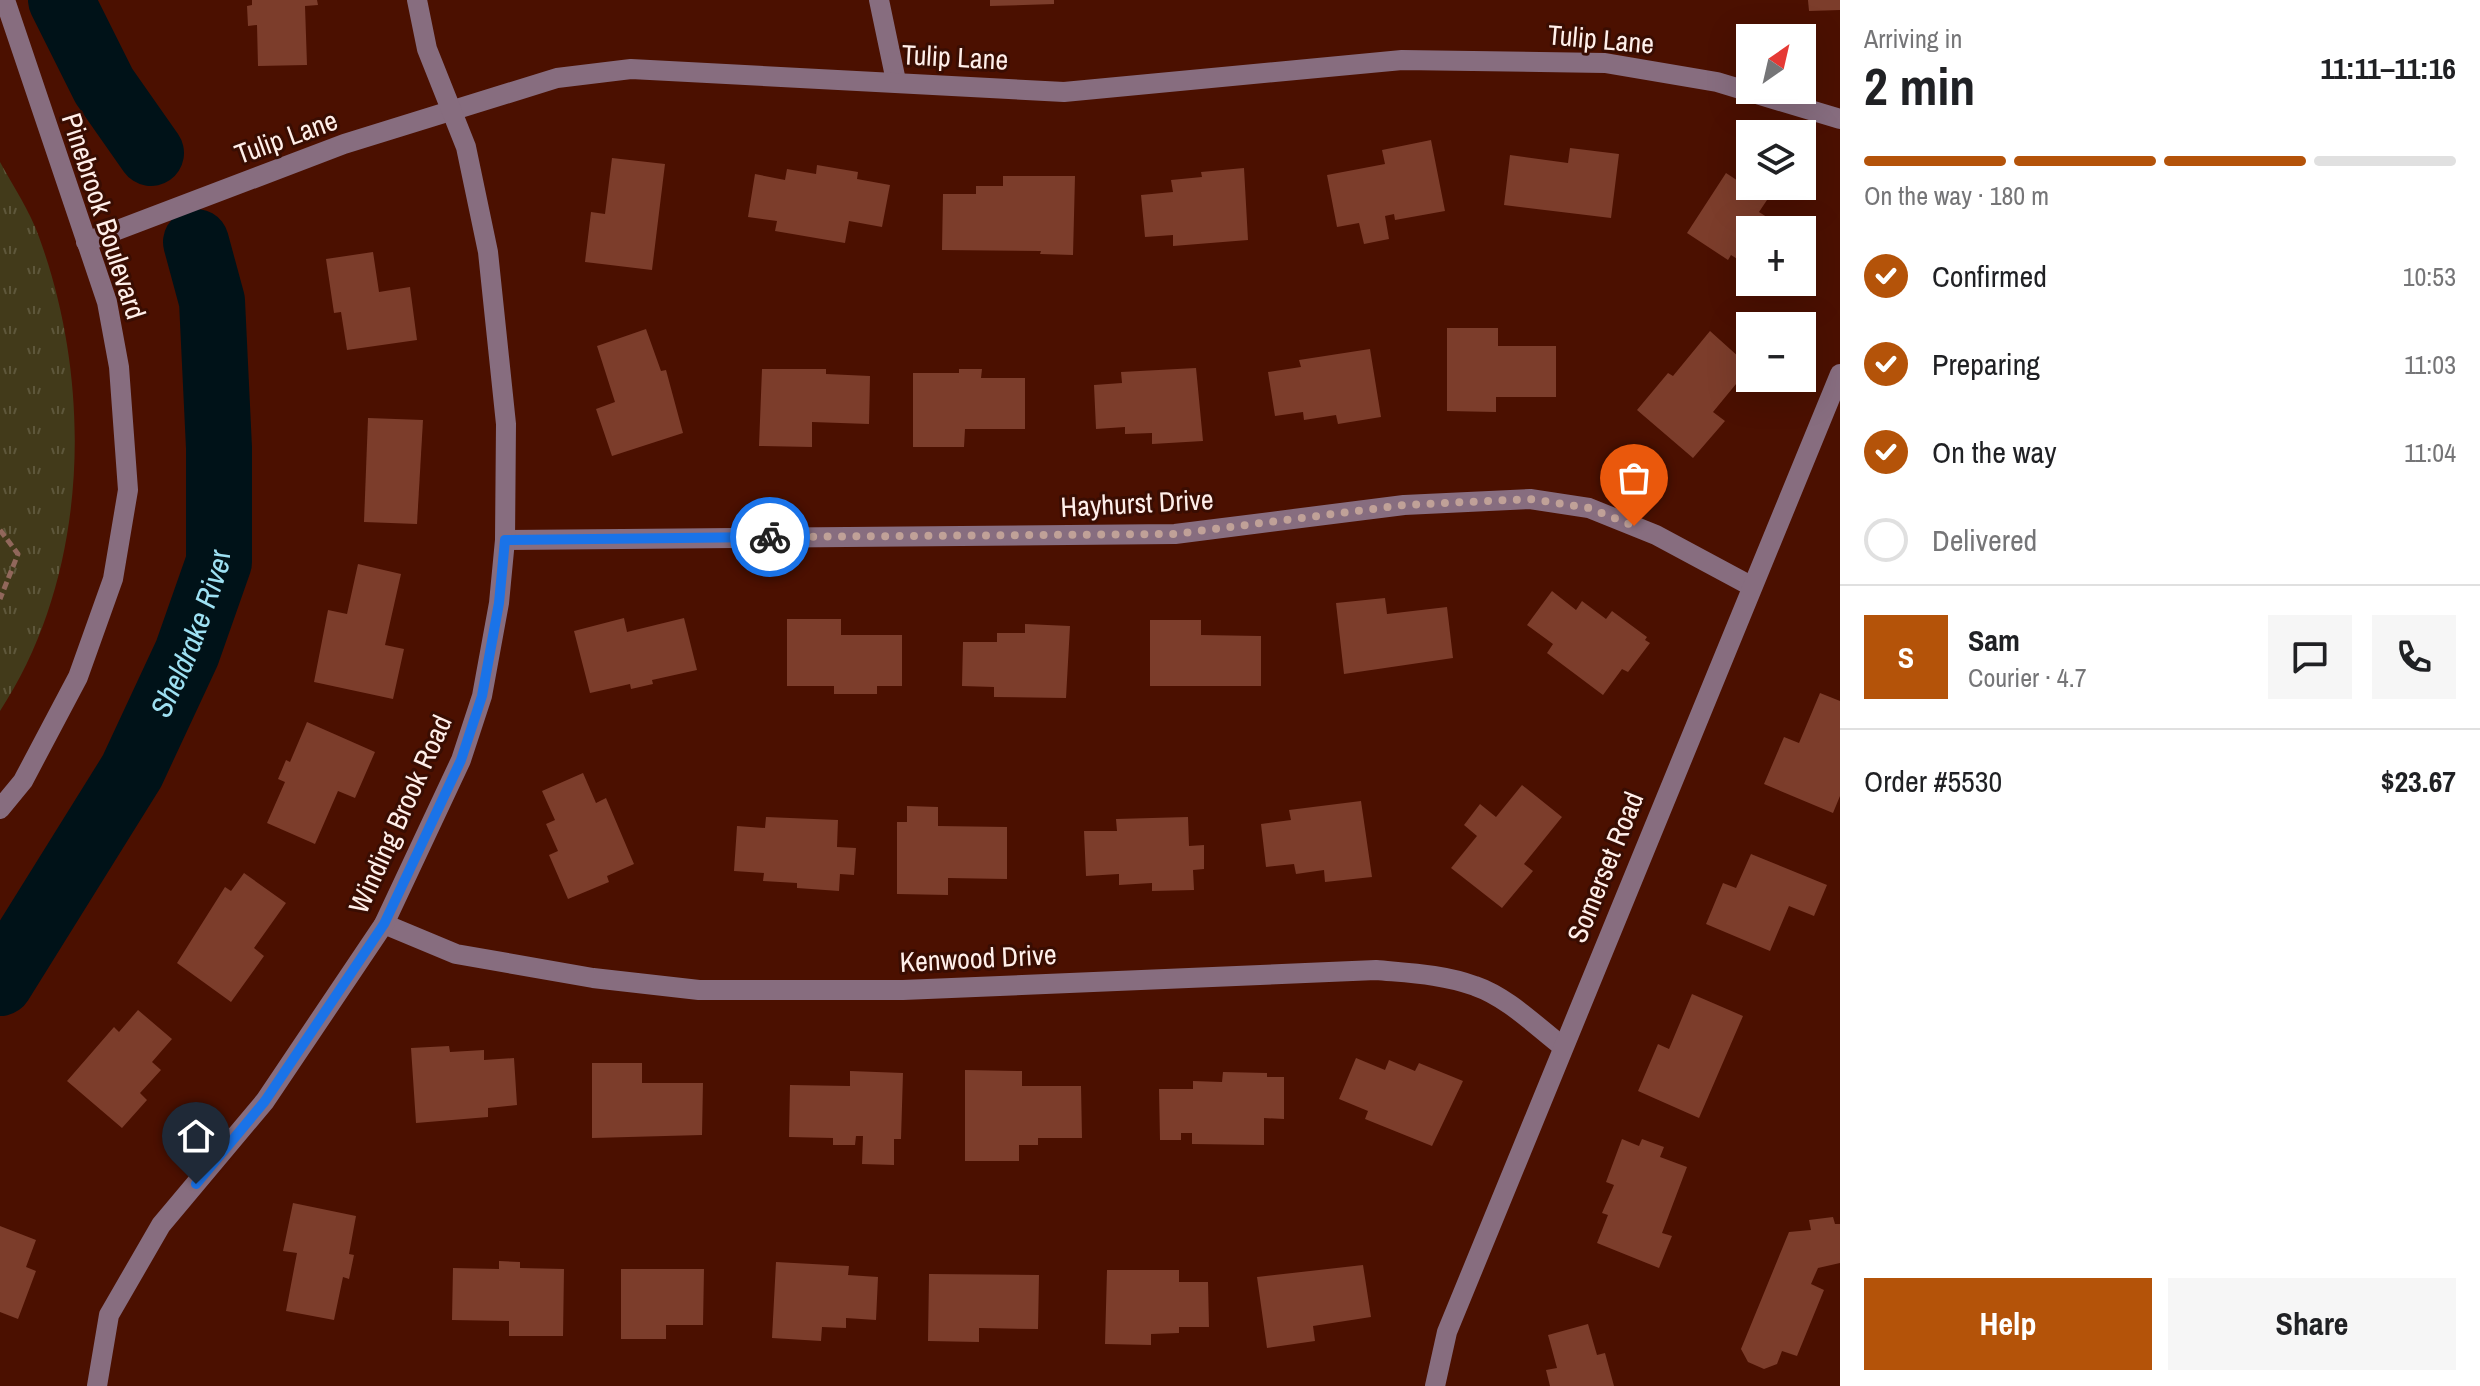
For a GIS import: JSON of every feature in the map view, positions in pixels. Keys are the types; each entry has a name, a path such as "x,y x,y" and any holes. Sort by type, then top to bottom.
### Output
{"street":[{"name":"Pinebrook Boulevard","path":"0,809 31,768 78,677 102,614 122,535 128,490 119,367 107,302 5,0"},
{"name":"Winding Brook Road","path":"97,1386 109,1315 161,1225 265,1101 384,924 461,760 482,696 499,603 505,540 506,424 488,252 466,147 427,49 417,0"},
{"path":"879,0 896,81"},
{"name":"Tulip Lane","path":"86,242 344,144 557,78 631,69 1064,92 1402,60 1605,63 1717,82 1840,119"},
{"name":"Somerset Road","path":"1435,1386 1447,1332 1840,374"},
{"name":"Hayhurst Drive","path":"505,540 1175,534 1404,505 1530,499 1589,508 1656,535 1751,586"},
{"name":"Kenwood Drive","path":"384,924 456,954 593,978 699,990 903,990 1376,970 1427,975 1475,986 1511,1006 1562,1046"}],"path":[{"path":"0,530 18,554 0,599"}],"green space":[{"path":"0,162 35,227 57,295 69,355 74,417 74,479 66,541 51,601 29,658 0,711"}],"building":[{"path":"252,0 317,0 318,5 305,6 307,65 258,66 257,25 248,26 247,6 252,5"},
{"path":"990,0 1054,0 1054,4 990,6"},
{"path":"1808,0 1840,0 1840,10 1809,11"},
{"path":"1431,140 1445,211 1395,220 1394,214 1385,216 1389,239 1364,244 1359,223 1337,227 1327,175 1385,164 1382,150"},
{"path":"1570,148 1619,154 1611,218 1504,205 1510,155 1568,163"},
{"path":"612,158 665,164 652,270 585,262 591,212 605,214"},
{"path":"817,165 858,172 857,179 890,185 882,227 849,221 845,243 775,231 777,221 748,217 755,174 785,180 787,169 816,174"},
{"path":"1244,168 1248,240 1173,246 1173,235 1145,237 1141,195 1173,192 1171,180 1202,177 1201,172"},
{"path":"1726,173 1736,180 1736,200 1767,200 1759,212 1765,216 1736,216 1736,258 1731,255 1728,260 1687,233"},
{"path":"1003,176 1075,176 1073,255 1040,254 1041,251 942,250 943,194 976,194 976,186 1003,186"},
{"path":"373,252 379,292 410,287 417,340 347,350 341,312 334,313 326,259"},
{"path":"1447,328 1498,328 1498,346 1556,346 1556,397 1496,397 1496,412 1447,411"},
{"path":"646,329 661,371 666,370 683,433 612,456 596,409 615,402 597,346"},
{"path":"1710,331 1736,354 1736,384 1713,412 1725,421 1693,458 1637,410 1668,373 1673,376"},
{"path":"1370,349 1381,417 1338,424 1336,415 1304,420 1303,412 1275,416 1268,372 1301,367 1299,360"},
{"path":"1196,368 1203,441 1152,444 1152,433 1125,434 1125,427 1096,429 1094,385 1122,383 1121,372"},
{"path":"762,369 826,369 826,374 870,376 869,424 812,422 812,447 759,446"},
{"path":"959,369 982,369 981,378 1025,378 1025,429 965,429 964,447 913,447 913,373 959,373"},
{"path":"368,418 423,420 417,524 364,522"},
{"path":"358,564 401,574 385,645 404,649 393,699 314,682 328,610 347,614"},
{"path":"1552,591 1576,610 1582,601 1606,619 1612,611 1647,637 1645,640 1650,643 1628,672 1622,669 1603,695 1547,653 1553,644 1527,625"},
{"path":"1385,598 1387,614 1447,607 1453,658 1344,674 1336,603"},
{"path":"624,618 627,632 684,618 697,670 652,680 653,684 631,689 630,684 590,693 574,631"},
{"path":"787,619 841,619 841,635 902,635 902,686 877,686 877,694 834,694 834,686 787,686"},
{"path":"1150,620 1201,620 1201,635 1261,636 1261,686 1150,686"},
{"path":"1025,624 1070,626 1066,698 994,697 994,687 962,686 963,642 997,642 997,633 1025,633"},
{"path":"1820,693 1840,701 1840,796 1833,813 1764,784 1784,737 1799,743"},
{"path":"307,722 375,752 355,798 338,791 315,844 267,823 285,782 278,779 286,760 290,762"},
{"path":"583,773 596,803 606,798 634,864 607,876 609,882 568,899 549,855 558,851 546,824 555,820 542,791"},
{"path":"1522,785 1562,817 1524,864 1533,871 1502,908 1451,868 1477,836 1464,825 1480,804 1496,817"},
{"path":"1361,801 1372,877 1325,882 1324,870 1296,874 1294,864 1266,867 1261,824 1291,820 1289,810"},
{"path":"907,806 938,807 938,826 1007,827 1007,879 948,878 948,895 897,894 897,822 907,822"},
{"path":"766,817 838,820 837,847 856,848 854,875 840,874 839,891 797,888 797,883 763,881 764,873 734,871 737,826 765,828"},
{"path":"1188,817 1189,846 1204,845 1204,869 1193,870 1194,890 1152,891 1152,883 1119,885 1119,874 1086,876 1084,831 1117,831 1116,819"},
{"path":"1751,854 1827,885 1814,916 1789,906 1770,951 1706,924 1723,883 1736,888"},
{"path":"244,873 286,903 254,948 264,956 231,1002 177,963 225,887 231,891"},
{"path":"1692,994 1743,1016 1699,1118 1638,1091 1658,1044 1669,1049"},
{"path":"138,1010 172,1039 152,1062 161,1070 140,1093 147,1100 122,1128 67,1081 114,1027 119,1032"},
{"path":"449,1046 450,1052 484,1050 484,1060 514,1058 517,1105 488,1108 488,1117 416,1123 411,1048"},
{"path":"1356,1058 1385,1070 1389,1060 1415,1071 1419,1063 1463,1081 1432,1146 1365,1119 1368,1111 1339,1099"},
{"path":"592,1063 642,1063 642,1083 703,1083 702,1135 592,1138"},
{"path":"965,1070 1022,1071 1022,1086 1081,1086 1082,1138 1038,1138 1038,1145 1019,1145 1019,1161 965,1161"},
{"path":"850,1071 903,1073 901,1139 894,1139 894,1165 862,1164 863,1136 856,1136 855,1145 833,1145 833,1138 789,1137 790,1085 850,1086"},
{"path":"1223,1072 1267,1073 1267,1077 1284,1077 1284,1119 1264,1118 1264,1145 1192,1144 1192,1133 1181,1133 1181,1140 1160,1140 1159,1089 1193,1089 1193,1081 1222,1082"},
{"path":"1622,1139 1639,1146 1642,1139 1664,1147 1660,1157 1687,1167 1662,1233 1672,1236 1659,1268 1597,1243 1608,1215 1602,1213 1614,1185 1606,1182"},
{"path":"293,1203 356,1216 349,1254 354,1255 349,1279 343,1277 334,1320 286,1311 297,1253 283,1251"},
{"path":"1833,1217 1835,1224 1840,1224 1840,1263 1818,1268 1811,1284 1824,1290 1797,1356 1782,1351 1777,1364 1764,1369 1748,1362 1741,1349 1789,1232 1811,1230 1809,1220"},
{"path":"0,1226 36,1240 26,1267 36,1271 18,1319 0,1312"},
{"path":"499,1261 520,1262 520,1268 564,1269 563,1336 509,1336 509,1321 452,1320 453,1268 499,1269"},
{"path":"776,1262 849,1266 848,1275 878,1277 876,1320 846,1318 846,1328 822,1327 821,1341 772,1338"},
{"path":"1363,1265 1371,1317 1313,1326 1315,1341 1267,1348 1257,1277"},
{"path":"621,1269 704,1269 703,1325 666,1325 666,1339 621,1339"},
{"path":"1107,1270 1179,1270 1179,1282 1208,1282 1209,1327 1179,1327 1179,1333 1151,1334 1151,1345 1105,1344"},
{"path":"929,1274 1039,1275 1038,1329 979,1328 979,1342 928,1341"},
{"path":"1588,1324 1597,1355 1605,1353 1614,1386 1550,1386 1546,1370 1557,1368 1548,1335"}],"waterway":[{"name":"Sheldrake River","path":"61,0 104,86 151,153"},
{"name":"Sheldrake River","path":"0,983 132,771 187,653 219,562 219,448 212,301 196,242"}],"way so far":[{"path":"770,537 1175,534 1404,505 1530,499 1589,508 1634,526"}],"route":[{"path":"196,1184 265,1101 384,924 461,760 482,696 499,603 505,540 770,537"}]}
